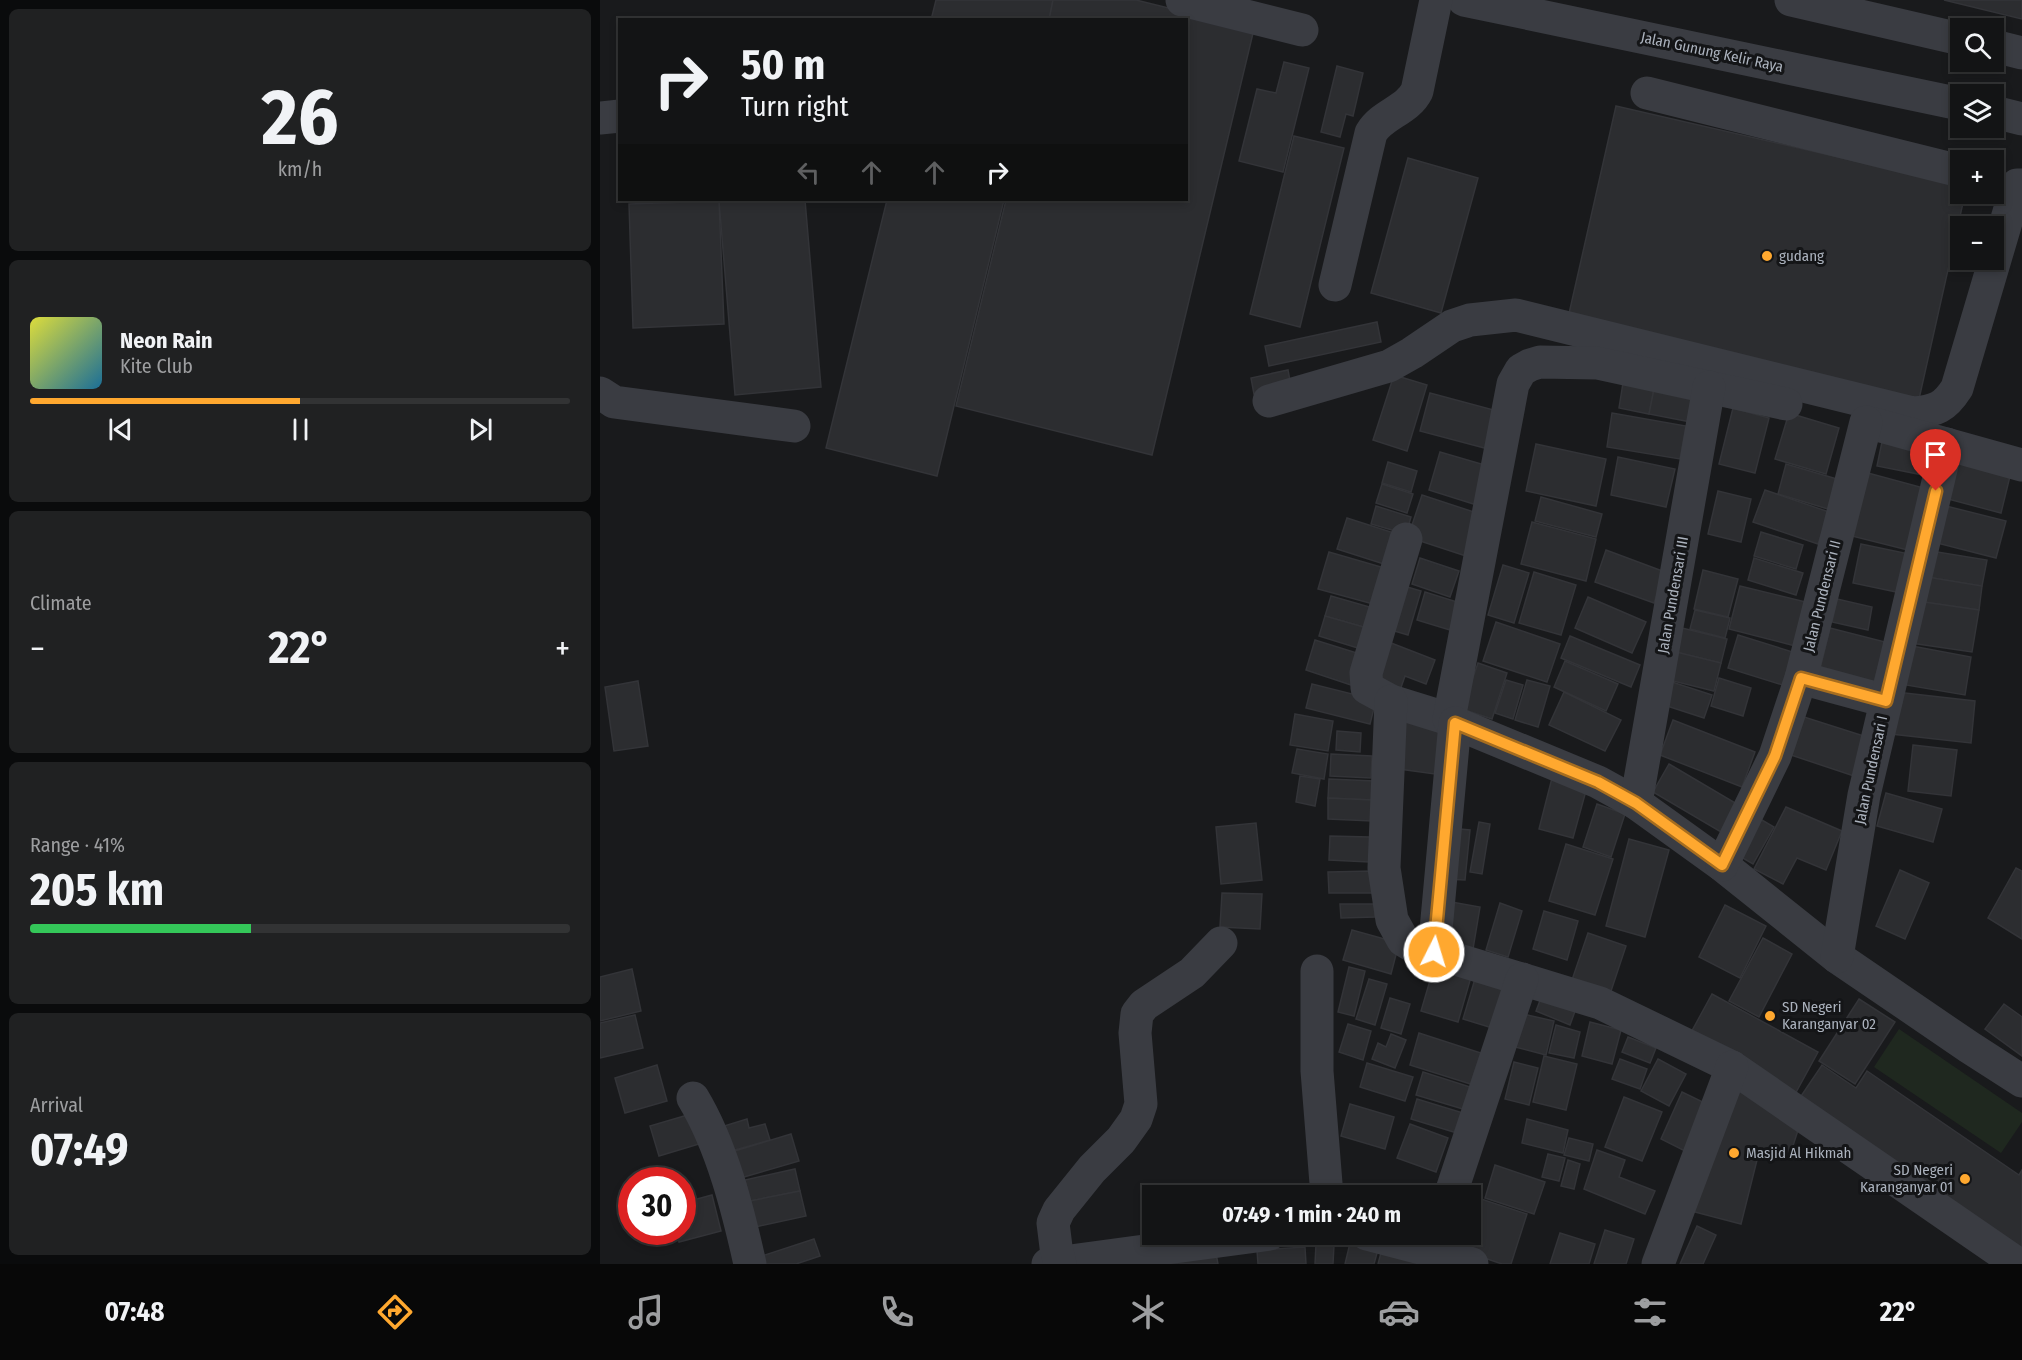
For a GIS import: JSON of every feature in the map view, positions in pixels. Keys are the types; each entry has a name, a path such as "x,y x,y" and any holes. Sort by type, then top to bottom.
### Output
{"street":[{"path":"1182,0 1284,17"},
{"path":"1335,285 1371,133 1382,120 1408,104 1417,91 1436,0"},
{"name":"Jalan Gunung Kelir Raya","path":"1464,0 1950,102"},
{"path":"1791,0 1950,37"},
{"path":"2004,48 2022,53"},
{"path":"1647,93 1950,169"},
{"path":"2004,114 2022,119"},
{"path":"600,118 618,116"},
{"path":"1269,402 1389,366 1452,326 1470,320 1516,315 1913,413 1926,412 1947,403 1957,388 2011,183"},
{"path":"1434,952 1452,721 1513,384 1521,370 1530,364 1540,362 1597,363 1866,422 2022,465"},
{"name":"Jalan Pundensari III","path":"1636,803 1709,387"},
{"path":"600,393 614,402 794,426"},
{"name":"Jalan Pundensari II","path":"1722,865 1775,756 1801,678 1866,422"},
{"name":"Jalan Pundensari I","path":"1837,957 1864,795 1947,444"},
{"path":"1406,539 1365,679 1367,688 1391,701 1452,721 1598,782 1636,803 1722,865 1837,957 2022,1081"},
{"path":"1801,678 1886,701"},
{"path":"1391,701 1384,868 1392,920 1403,940 1413,946 1600,1004 1732,1067 2018,1264"},
{"path":"1221,943 1192,973 1144,1005 1137,1014 1135,1033 1141,1104 1136,1119 1121,1140 1092,1169 1059,1210 1053,1223 1056,1263 1239,1252"},
{"path":"1317,971 1317,1071 1326,1185"},
{"path":"1454,1185 1522,979"},
{"path":"1658,1264 1732,1067"},
{"path":"693,1098 714,1139 743,1231 750,1264"},
{"path":"1438,1245 1472,1264"}],"shaded area":[{"path":"1899,1029 2022,1113 2022,1122 2001,1153 1874,1067"}],"building":[{"path":"936,0 1053,0 1049,18 932,18"},
{"path":"1053,0 1136,0 1254,29 1152,455 956,406 1006,201 1188,201 1188,18 1049,18"},
{"path":"1944,0 2022,0 2022,19"},
{"path":"1284,62 1309,68 1283,172 1239,161 1257,89 1276,93"},
{"path":"1337,66 1363,73 1353,116 1346,114 1340,137 1321,132"},
{"name":"gudang","path":"1616,106 1950,183 1950,204 1963,204 1960,216 1950,216 1950,261 1919,399 1568,318"},
{"path":"1294,136 1344,148 1300,327 1250,314"},
{"path":"1408,158 1478,178 1441,313 1371,293"},
{"path":"719,201 805,201 821,387 735,395"},
{"path":"719,201 724,324 633,328 629,204"},
{"path":"887,201 1004,201 937,476 826,448"},
{"path":"1377,322 1381,342 1269,366 1265,346"},
{"path":"1288,370 1291,386 1254,394 1251,378"},
{"path":"1394,375 1427,385 1407,451 1373,440"},
{"path":"1623,383 1654,389 1649,414 1619,408"},
{"path":"1654,389 1696,397 1691,422 1649,414"},
{"path":"1430,393 1501,412 1492,450 1420,431"},
{"path":"1733,408 1769,418 1755,473 1719,464"},
{"path":"1612,413 1686,426 1680,459 1607,447"},
{"path":"1789,413 1839,428 1826,474 1775,459"},
{"path":"1882,442 1928,451 1923,475 1877,466"},
{"path":"1536,444 1606,459 1596,506 1526,491"},
{"path":"1440,452 1495,468 1483,507 1429,490"},
{"path":"1959,454 2012,468 2001,513 1948,499"},
{"path":"1618,457 1675,469 1666,507 1611,495"},
{"path":"1388,462 1417,471 1411,492 1382,483"},
{"path":"1786,464 1837,479 1828,509 1778,494"},
{"path":"1868,473 1931,490 1916,552 1852,536"},
{"path":"1382,484 1413,494 1407,513 1376,503"},
{"path":"1765,490 1829,512 1818,544 1753,522"},
{"path":"1718,491 1751,499 1741,542 1708,534"},
{"path":"1422,495 1486,516 1472,558 1408,537"},
{"path":"1541,497 1602,514 1596,537 1535,521"},
{"path":"1376,506 1411,517 1406,534 1371,524"},
{"path":"1946,506 2006,521 1996,558 1937,543"},
{"path":"1347,518 1397,534 1387,565 1337,549"},
{"path":"1532,522 1596,539 1586,581 1521,564"},
{"path":"1761,532 1803,545 1796,569 1754,556"},
{"path":"1861,544 1914,555 1906,594 1853,583"},
{"path":"1606,550 1665,572 1654,603 1595,582"},
{"path":"1925,550 1987,560 1982,586 1921,576"},
{"path":"1329,552 1388,569 1377,605 1318,589"},
{"path":"1420,558 1459,571 1450,597 1412,584"},
{"path":"1754,558 1803,573 1796,595 1748,580"},
{"path":"1503,565 1529,573 1514,623 1488,615"},
{"path":"1703,570 1738,579 1728,617 1694,609"},
{"path":"1534,572 1576,585 1561,635 1519,623"},
{"path":"1921,576 1982,586 1979,610 1917,601"},
{"path":"1404,586 1421,591 1408,635 1391,630"},
{"path":"1740,586 1814,604 1803,648 1729,629"},
{"path":"1425,592 1457,602 1450,630 1417,620"},
{"path":"1331,596 1373,608 1367,628 1325,616"},
{"path":"1588,597 1646,622 1632,653 1575,628"},
{"path":"1837,599 1872,607 1868,630 1832,622"},
{"path":"1917,601 1979,610 1972,652 1911,643"},
{"path":"1695,610 1730,618 1725,638 1690,629"},
{"path":"1325,616 1367,628 1361,649 1319,636"},
{"path":"1496,622 1560,644 1547,682 1483,661"},
{"path":"1682,628 1727,639 1721,663 1676,652"},
{"path":"1830,628 1885,642 1874,682 1820,669"},
{"path":"1738,635 1799,654 1789,687 1728,668"},
{"path":"1570,636 1640,665 1631,687 1561,658"},
{"path":"1315,640 1360,654 1351,685 1306,670"},
{"path":"1386,641 1435,660 1426,684 1405,676 1398,696 1370,685"},
{"path":"1912,646 1971,657 1965,695 1906,685"},
{"path":"1676,652 1721,663 1714,691 1669,680"},
{"path":"1565,661 1618,684 1606,711 1554,687"},
{"path":"1478,663 1507,673 1492,719 1462,709"},
{"path":"1719,678 1751,688 1743,716 1711,706"},
{"path":"1506,680 1523,685 1513,719 1495,713"},
{"path":"1527,680 1550,686 1538,727 1515,720"},
{"path":"638,681 648,746 614,751 605,687"},
{"path":"1672,682 1712,695 1704,718 1664,705"},
{"path":"1312,684 1376,700 1370,724 1306,708"},
{"path":"1564,692 1621,720 1605,751 1549,725"},
{"path":"1896,692 1975,701 1971,743 1891,734"},
{"path":"1295,714 1333,721 1328,751 1290,745"},
{"path":"1804,717 1870,738 1857,777 1791,755"},
{"path":"1399,719 1449,727 1442,775 1392,768"},
{"path":"1673,720 1755,752 1742,787 1660,755"},
{"path":"1337,731 1361,733 1360,752 1336,750"},
{"path":"1913,745 1957,750 1951,796 1908,791"},
{"path":"1297,749 1328,754 1324,779 1292,773"},
{"path":"1331,754 1372,756 1371,778 1330,776"},
{"path":"1669,764 1737,804 1721,832 1653,792"},
{"path":"1300,776 1320,779 1315,806 1296,802"},
{"path":"1552,778 1587,787 1573,838 1539,829"},
{"path":"1329,779 1374,781 1373,800 1328,798"},
{"path":"1886,793 1942,809 1933,842 1877,826"},
{"path":"1328,798 1373,800 1372,821 1328,819"},
{"path":"1597,804 1625,814 1611,857 1583,847"},
{"path":"1786,807 1842,831 1826,870 1797,858 1783,884 1754,869"},
{"path":"1755,816 1774,827 1753,864 1734,853"},
{"path":"1479,822 1490,824 1482,874 1470,872"},
{"path":"1256,823 1262,880 1221,884 1216,827"},
{"path":"1449,828 1470,830 1465,880 1444,879"},
{"path":"1330,836 1370,837 1369,862 1329,860"},
{"path":"1629,839 1669,850 1645,937 1606,926"},
{"path":"1566,844 1613,859 1595,915 1549,901"},
{"path":"2016,868 2022,871 2022,939 1988,918"},
{"path":"1900,870 1929,883 1905,939 1876,926"},
{"path":"1373,871 1373,893 1329,893 1328,872"},
{"path":"1222,893 1262,894 1260,929 1220,927"},
{"path":"1446,901 1480,907 1473,949 1440,943"},
{"path":"1500,903 1522,911 1508,957 1486,950"},
{"path":"1340,904 1375,904 1375,917 1341,918"},
{"path":"1725,905 1766,926 1740,978 1699,957"},
{"path":"1544,911 1578,921 1567,960 1533,949"},
{"path":"1352,930 1399,943 1391,974 1343,960"},
{"path":"1588,933 1626,946 1610,994 1572,980"},
{"path":"1763,938 1792,954 1759,1017 1729,1001"},
{"path":"1436,960 1473,970 1458,1022 1421,1011"},
{"path":"1349,967 1365,971 1354,1016 1338,1012"},
{"path":"632,969 641,1011 600,1021 600,977"},
{"path":"1477,972 1513,983 1499,1030 1463,1019"},
{"path":"1369,979 1387,984 1375,1025 1356,1019"},
{"path":"1544,990 1578,1003 1570,1025 1536,1011"},
{"path":"1712,994 1818,1052 1794,1096 1688,1038"},
{"path":"1390,998 1410,1004 1401,1034 1381,1028"},
{"path":"1859,999 1895,1022 1855,1084 1819,1061"},
{"path":"2004,1004 2022,1017 2022,1056 1985,1029"},
{"path":"1523,1014 1554,1021 1546,1055 1515,1047"},
{"path":"635,1015 643,1048 600,1058 600,1023"},
{"path":"1590,1022 1621,1030 1612,1064 1582,1056"},
{"path":"1348,1024 1371,1031 1363,1060 1339,1052"},
{"path":"1556,1025 1580,1032 1574,1058 1549,1053"},
{"path":"1419,1033 1490,1056 1480,1087 1410,1065"},
{"path":"1391,1034 1406,1040 1395,1068 1372,1059 1378,1043 1386,1047"},
{"path":"1628,1037 1656,1048 1650,1063 1622,1052"},
{"path":"1544,1056 1577,1064 1566,1110 1533,1102"},
{"path":"1620,1059 1647,1069 1640,1089 1612,1079"},
{"path":"1658,1059 1686,1074 1669,1106 1641,1091"},
{"path":"1514,1062 1538,1068 1529,1105 1505,1099"},
{"path":"1367,1063 1413,1077 1405,1101 1360,1087"},
{"path":"657,1065 667,1101 625,1113 615,1078"},
{"path":"1822,1065 1856,1088 1867,1071 2019,1175 2022,1170 2022,1251 1799,1099"},
{"path":"1423,1072 1470,1087 1463,1109 1416,1095"},
{"name":"Masjid Al Hikmah","path":"1736,1078 1801,1121 1789,1158 1760,1148 1741,1224 1691,1211"},
{"path":"1682,1092 1707,1104 1685,1151 1661,1139"},
{"path":"1624,1097 1662,1112 1642,1161 1605,1147"},
{"path":"1417,1099 1463,1113 1457,1133 1411,1119"},
{"path":"1350,1104 1394,1117 1385,1149 1341,1136"},
{"path":"691,1114 699,1144 659,1156 650,1126"},
{"path":"747,1119 749,1128 765,1124 770,1140 728,1152 721,1127"},
{"path":"1527,1119 1568,1130 1563,1153 1522,1143"},
{"path":"1410,1124 1448,1138 1436,1172 1397,1158"},
{"path":"791,1134 799,1161 737,1179 728,1153"},
{"path":"1569,1138 1593,1144 1589,1161 1564,1155"},
{"path":"1597,1150 1625,1160 1619,1177 1655,1191 1645,1214 1584,1189"},
{"path":"1548,1154 1565,1158 1559,1181 1542,1177"},
{"path":"1568,1160 1580,1164 1574,1189 1561,1186"},
{"path":"1495,1165 1545,1182 1534,1214 1485,1198"},
{"path":"795,1169 800,1191 750,1201 745,1180"},
{"path":"800,1191 806,1216 755,1227 750,1201"},
{"path":"712,1195 721,1231 696,1238 696,1199"},
{"path":"1481,1199 1527,1214 1511,1264 1502,1264 1455,1248 1456,1245 1481,1245"},
{"path":"1697,1226 1716,1235 1703,1264 1680,1264"},
{"path":"1605,1230 1634,1239 1626,1264 1594,1264"},
{"path":"1560,1233 1595,1244 1589,1264 1550,1264"},
{"path":"814,1239 820,1256 796,1264 758,1264 756,1258"},
{"path":"1316,1245 1334,1245 1333,1264 1315,1264"},
{"path":"1350,1245 1379,1246 1374,1264 1345,1264"},
{"path":"1383,1245 1422,1264 1378,1264"},
{"path":"1305,1247 1306,1264 1258,1264 1257,1250"},
{"path":"1215,1248 1218,1264 1161,1264"}],"place":[{"name":"gudang","path":"1767,256"},
{"name":"SD Negeri Karanganyar 02","path":"1770,1016"},
{"name":"Masjid Al Hikmah","path":"1734,1153"},
{"name":"SD Negeri Karanganyar 01","path":"1965,1179"}],"route":[{"path":"1434,952 1455,723 1598,782 1636,803 1722,865 1775,756 1801,678 1886,701 1936,491"}]}
